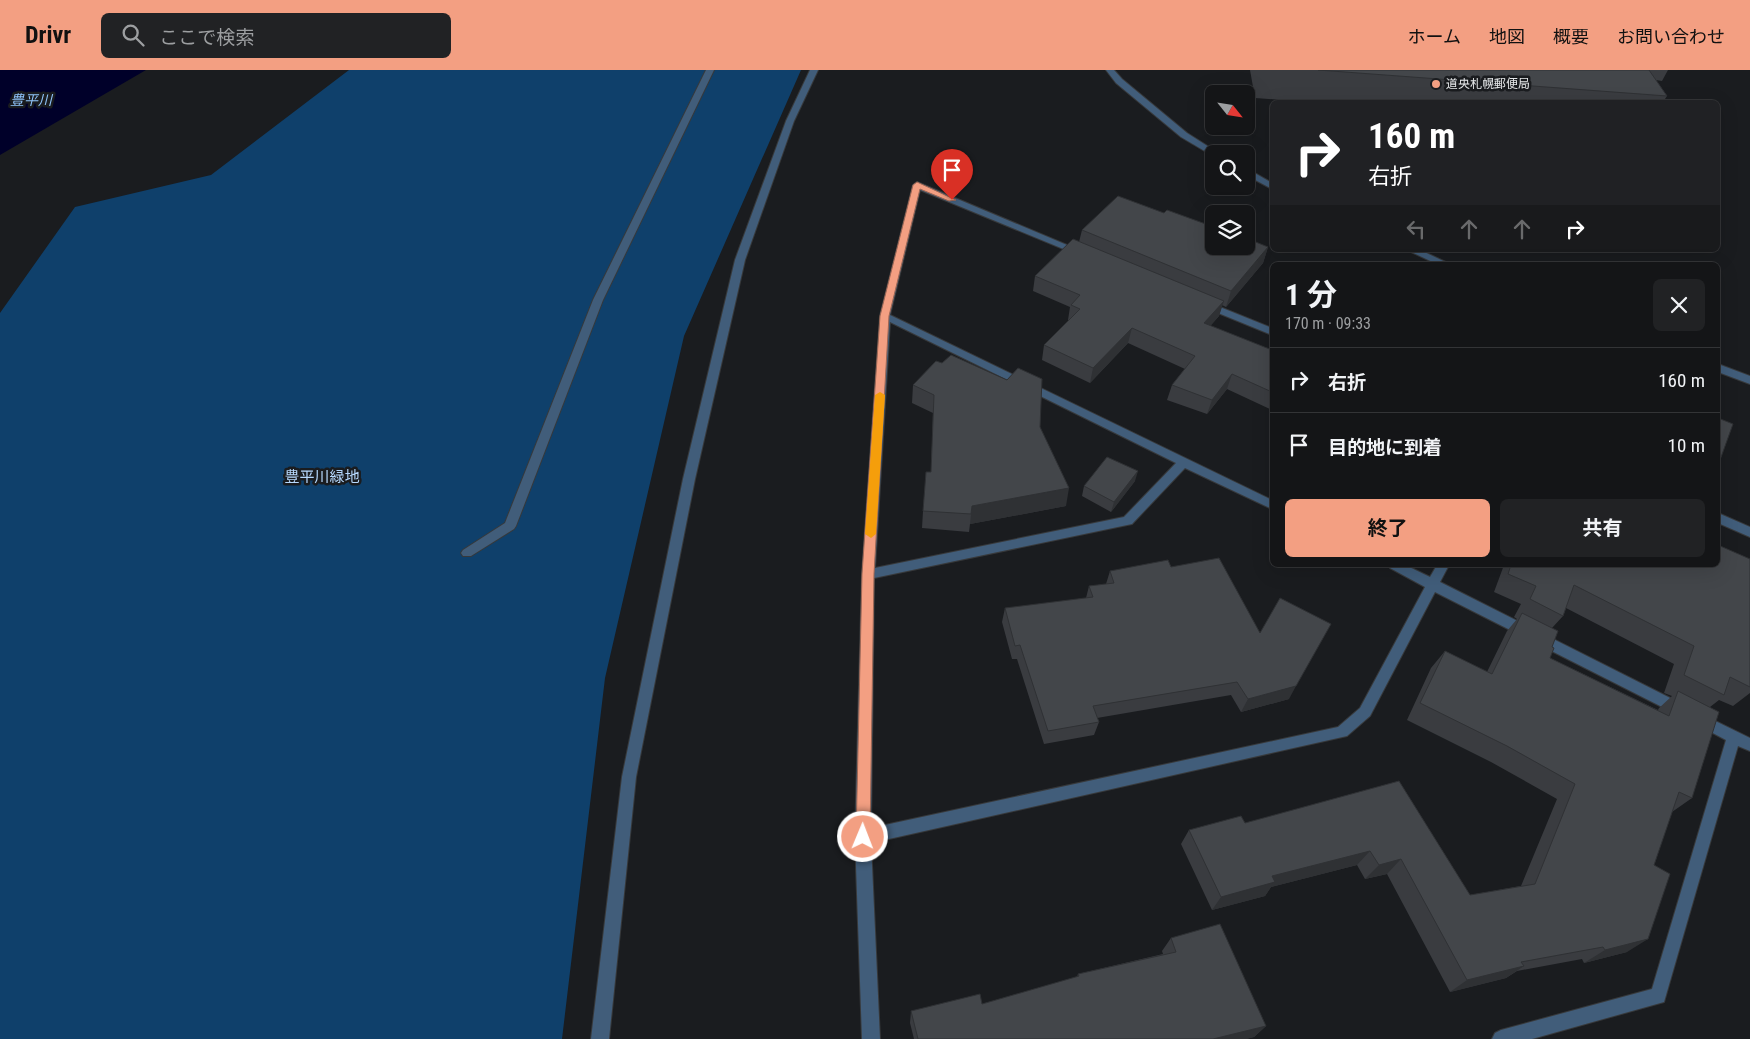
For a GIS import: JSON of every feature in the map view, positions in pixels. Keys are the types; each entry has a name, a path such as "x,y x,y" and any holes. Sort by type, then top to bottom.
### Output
{"street":[{"path":"467,553 510,526 598,300 710,70"},
{"path":"600,1039 629,777 689,478 740,260 790,121 814,70"},
{"path":"1110,70 1119,81 1184,135 1205,147"},
{"path":"1255,176 1270,185"},
{"path":"871,1039 863,837 868,574 885,316 917,185 1090,256"},
{"path":"1417,252 1440,262"},
{"path":"1190,298 1270,331"},
{"path":"885,316 1270,504"},
{"path":"1720,369 1750,380"},
{"path":"868,574 1128,521 1184,462"},
{"path":"1720,519 1750,532"},
{"path":"1398,567 1750,745"},
{"path":"863,837 1342,732 1366,712 1442,567"},
{"path":"1501,1039 1658,996 1734,737"}],"green space":[{"name":"豊平川緑地","path":"349,70 801,70 684,336 605,678 562,1039 0,1039 0,313 75,207 211,175"}],"water":[{"name":"豊平川","path":"0,70 146,70 0,155"}],"building":[{"path":"1318,70 1649,70 1667,96"},
{"path":"1118,196 1164,213 1167,210 1205,224 1205,255 1255,255 1255,242 1268,247 1231,291 1082,230"},
{"path":"1073,239 1224,301 1204,323 1270,349 1270,391 1232,374 1212,400 1172,385 1195,356 1132,328 1093,368 1044,345 1080,309 1071,305 1080,295 1035,276"},
{"path":"951,355 1007,380 1018,368 1042,379 1040,427 1069,488 972,506 971,514 923,511 926,472 931,472 934,395 913,385 936,361 942,363"},
{"path":"1720,419 1733,424 1720,460"},
{"path":"1107,457 1138,471 1114,502 1084,486"},
{"path":"1720,546 1750,559 1750,687 1730,677 1724,695 1684,675 1694,646 1574,585 1563,616 1530,599 1536,586 1508,574 1510,567 1720,567"},
{"path":"1219,558 1260,633 1280,598 1331,624 1296,686 1248,699 1237,682 1093,706 1099,722 1048,731 1020,645 1015,646 1005,608 1093,597 1089,586 1114,583 1110,571 1168,560 1171,567"},
{"path":"1522,613 1558,631 1550,658 1669,716 1678,691 1719,712 1692,798 1679,792 1654,865 1670,874 1648,939 1605,950 1603,947 1521,962 1524,966 1467,980 1401,859 1379,865 1370,851 1272,876 1275,882 1221,897 1189,830 1241,816 1245,823 1399,781 1470,895 1535,884 1575,784 1507,746 1420,703 1445,651 1492,674"},
{"path":"1220,924 1266,1026 1213,1039 918,1039 911,1011 980,994 982,1004 1079,976 1078,974 1176,952 1171,938"}],"slow traffic":[{"path":"871,534 880,395"}],"place":[{"name":"道央札幌郵便局","path":"1436,84"}],"route":[{"path":"863,837 868,574 885,316 917,185 952,200"}]}
